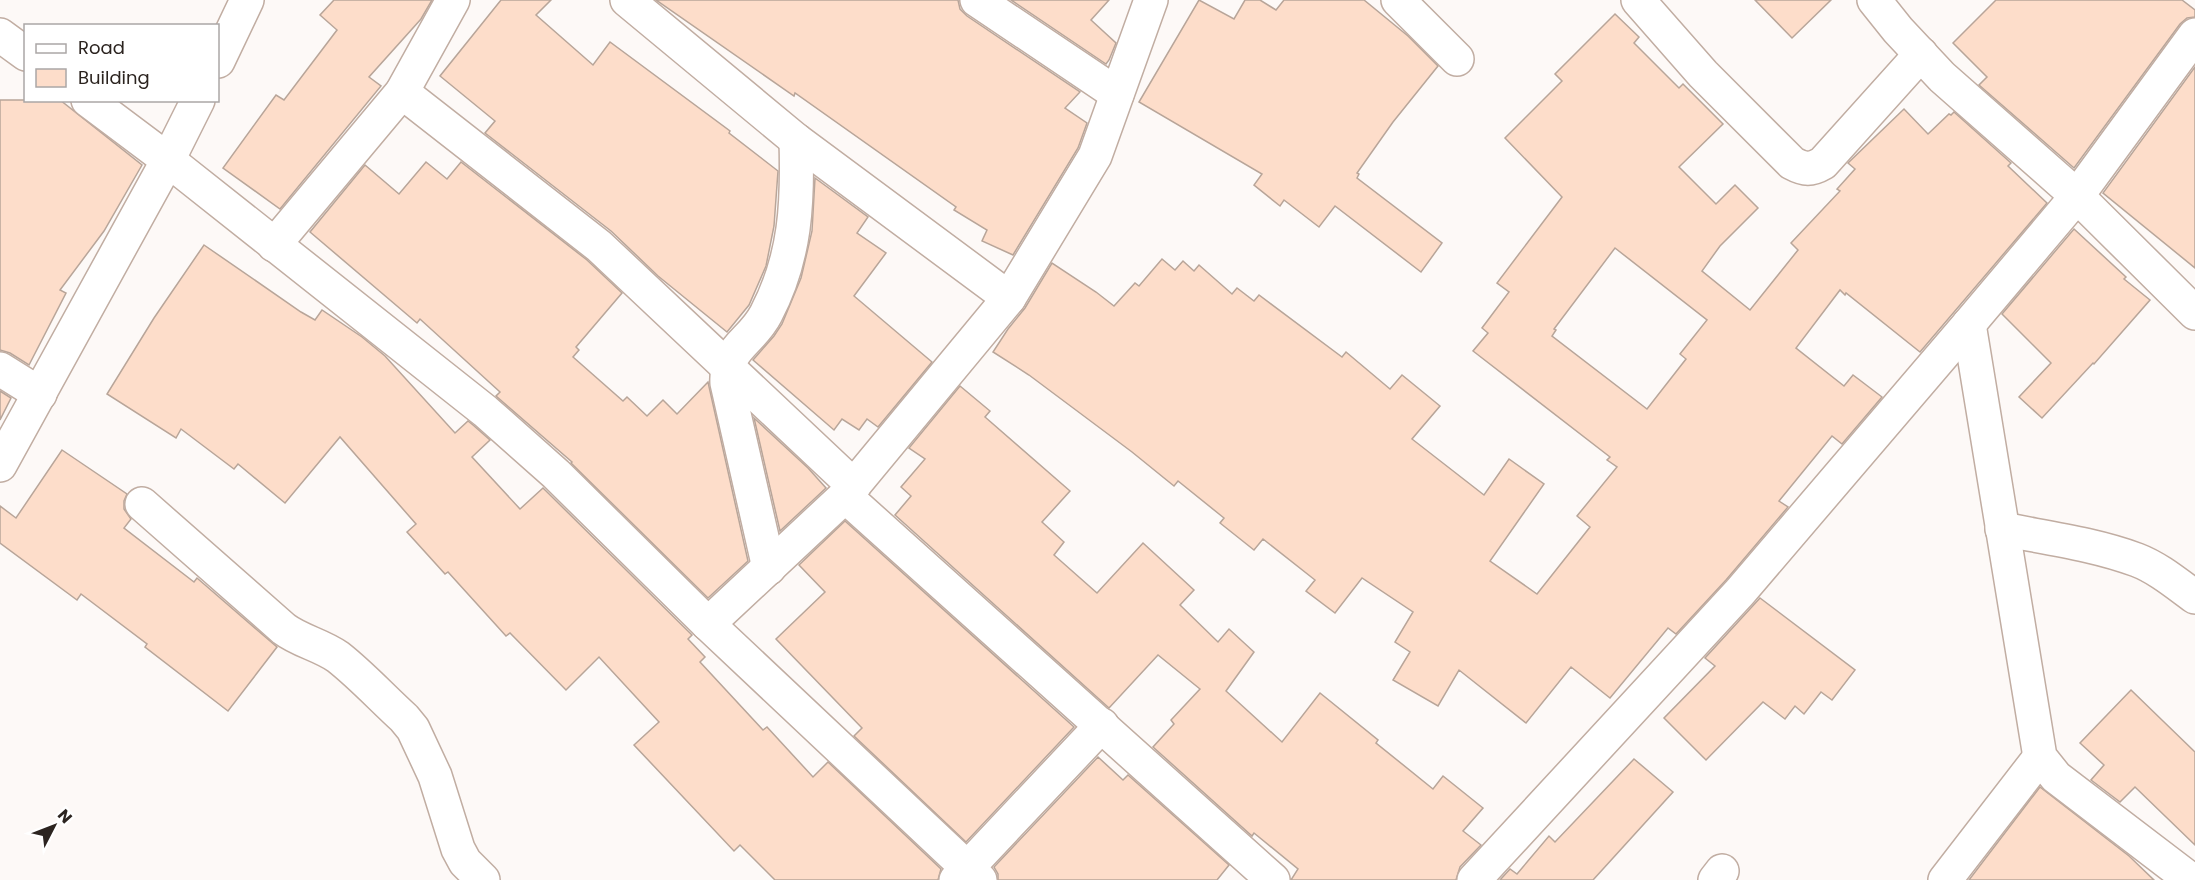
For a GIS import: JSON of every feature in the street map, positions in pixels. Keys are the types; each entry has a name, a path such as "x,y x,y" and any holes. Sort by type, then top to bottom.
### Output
{"street":[{"path":"219,59 248,0"},
{"path":"274,245 402,92 453,0"},
{"path":"627,0 796,140 1009,298"},
{"path":"977,0 1117,94"},
{"path":"708,624 849,491 1009,298 1095,156 1151,0"},
{"path":"1398,0 1457,59"},
{"path":"1638,0 1702,74 1792,163 1812,170 1823,163 1921,54"},
{"path":"1874,0 1898,30 1966,99 2077,195 2195,313"},
{"path":"0,35 24,53"},
{"path":"1474,880 1740,592 1969,324 2077,195 2195,35"},
{"path":"402,92 599,246 726,367 849,491 1273,880"},
{"path":"90,102 168,160 485,411 556,474 967,876 1102,725"},
{"path":"0,465 168,160 197,102"},
{"path":"769,568 726,367 736,350 746,342 766,315 784,269 795,222 796,140"},
{"path":"1969,324 2040,756 2056,777 2191,880"},
{"path":"0,369 40,394"},
{"path":"142,504 284,628 293,635 339,658 404,718 413,729 435,776 458,849 465,862 483,880"},
{"path":"2002,529 2091,547 2138,560 2165,575 2195,597"},
{"path":"1946,880 2040,756"}],"building":[{"path":"334,0 432,0 421,19 369,77 381,86 280,209 223,168 276,95 284,100 337,30 320,15"},
{"path":"501,0 551,0 536,15 593,65 610,42 730,131 729,133 778,171 774,226 766,266 749,305 727,332 658,276 611,231 485,133 495,121 440,76"},
{"path":"656,0 958,0 960,9 967,16 1080,92 1065,108 1087,123 1078,148 1013,255 982,241 987,230 954,210 956,207 795,93 794,96"},
{"path":"1011,0 1109,0 1091,20 1116,43 1109,60 1106,64"},
{"path":"1199,0 1234,19 1245,0 1260,0 1276,10 1284,0 1364,0 1408,36 1438,66 1393,122 1357,173 1359,174 1357,178 1442,243 1421,272 1335,206 1319,227 1284,200 1280,206 1254,185 1262,174 1139,102"},
{"path":"1755,0 1831,0 1792,38"},
{"path":"1996,0 2182,0 2195,10 2195,17 2187,18 2180,24 2074,168 1979,85 1987,77 1953,43"},
{"path":"1615,14 1639,37 1634,43 1679,88 1683,84 1723,124 1679,167 1716,204 1735,185 1758,208 1720,246 1702,271 1750,310 1798,250 1791,243 1840,191 1837,189 1855,169 1848,163 1904,109 1928,134 1954,112 2011,163 2008,166 2047,203 1920,352 1840,290 1796,348 1844,386 1853,375 1882,397 1842,444 1832,436 1779,501 1788,507 1676,634 1668,628 1610,698 1571,667 1526,723 1459,670 1438,706 1393,680 1410,652 1395,642 1413,612 1362,578 1335,613 1306,591 1315,580 1263,539 1254,550 1220,523 1224,518 1178,481 1174,486 1029,375 993,352 1025,308 1052,263 1114,306 1135,283 1139,286 1162,259 1175,270 1183,261 1194,271 1199,265 1232,294 1237,288 1254,301 1259,295 1342,357 1346,352 1390,389 1402,375 1440,406 1412,439 1484,495 1509,459 1544,484 1490,561 1537,594 1590,527 1577,516 1617,467 1607,460 1610,457 1473,351 1488,333 1482,328 1509,292 1497,283 1562,197 1505,138 1562,81 1555,74","holes":["1615,248 1707,320 1680,354 1686,359 1647,409 1552,336 1556,330 1554,329"]},
{"path":"2195,67 2195,268 2103,193"},
{"path":"0,100 63,102 142,165 104,231 60,290 66,293 29,365 10,353 0,350"},
{"path":"426,162 447,179 461,162 587,260 622,293 576,347 579,350 573,357 623,401 627,397 647,416 663,400 677,414 708,382 748,561 708,598 572,462 496,396 500,392 420,319 417,323 310,232 365,165 399,194"},
{"path":"815,178 868,217 857,233 886,253 854,296 932,362 878,427 867,419 859,430 842,419 834,430 753,360 782,324 801,278 812,231"},
{"path":"2074,229 2126,277 2124,279 2150,300 2094,364 2042,418 2019,397 2051,363 2002,314"},
{"path":"204,245 301,312 315,320 322,310 362,337 385,356 455,433 468,421 473,425 490,440 472,457 520,509 543,488 692,635 688,639 705,657 700,662 763,730 767,727 813,777 828,762 941,869 938,880 775,880 740,845 734,851 634,745 659,722 599,657 566,690 510,633 506,636 448,572 445,574 407,532 416,524 340,437 285,503 238,464 234,469 181,429 176,438 107,394 154,318"},
{"path":"960,386 990,411 985,417 1070,491 1042,522 1064,542 1054,555 1097,593 1143,543 1194,590 1180,605 1218,642 1229,629 1254,652 1226,691 1282,742 1320,693 1378,740 1376,743 1433,789 1443,776 1483,808 1463,831 1481,845 1460,867 1456,880 1291,880 1298,869 1254,833 1252,836 1153,747 1174,724 1171,720 1200,689 1158,655 1109,708 895,515 911,496 901,487 925,459 909,448"},
{"path":"0,391 11,398 0,420"},
{"path":"754,418 826,488 780,531"},
{"path":"62,450 127,494 124,509 131,519 124,528 194,582 197,578 277,647 228,711 145,647 147,644 81,594 77,600 0,543 0,506 16,518"},
{"path":"845,521 1074,727 966,842 854,736 862,728 776,639 825,592 799,565"},
{"path":"1760,598 1855,670 1832,700 1821,692 1804,714 1795,706 1785,719 1763,702 1706,760 1664,718 1715,666 1705,658"},
{"path":"2131,690 2195,752 2195,845 2135,787 2120,802 2091,780 2104,765 2080,743"},
{"path":"1098,757 1123,780 1128,775 1229,865 1217,880 998,880 994,867"},
{"path":"1634,759 1673,792 1593,880 1500,880 1510,869 1517,874 1549,836 1555,842"},
{"path":"2040,787 2129,856 2154,880 1969,880"}]}
